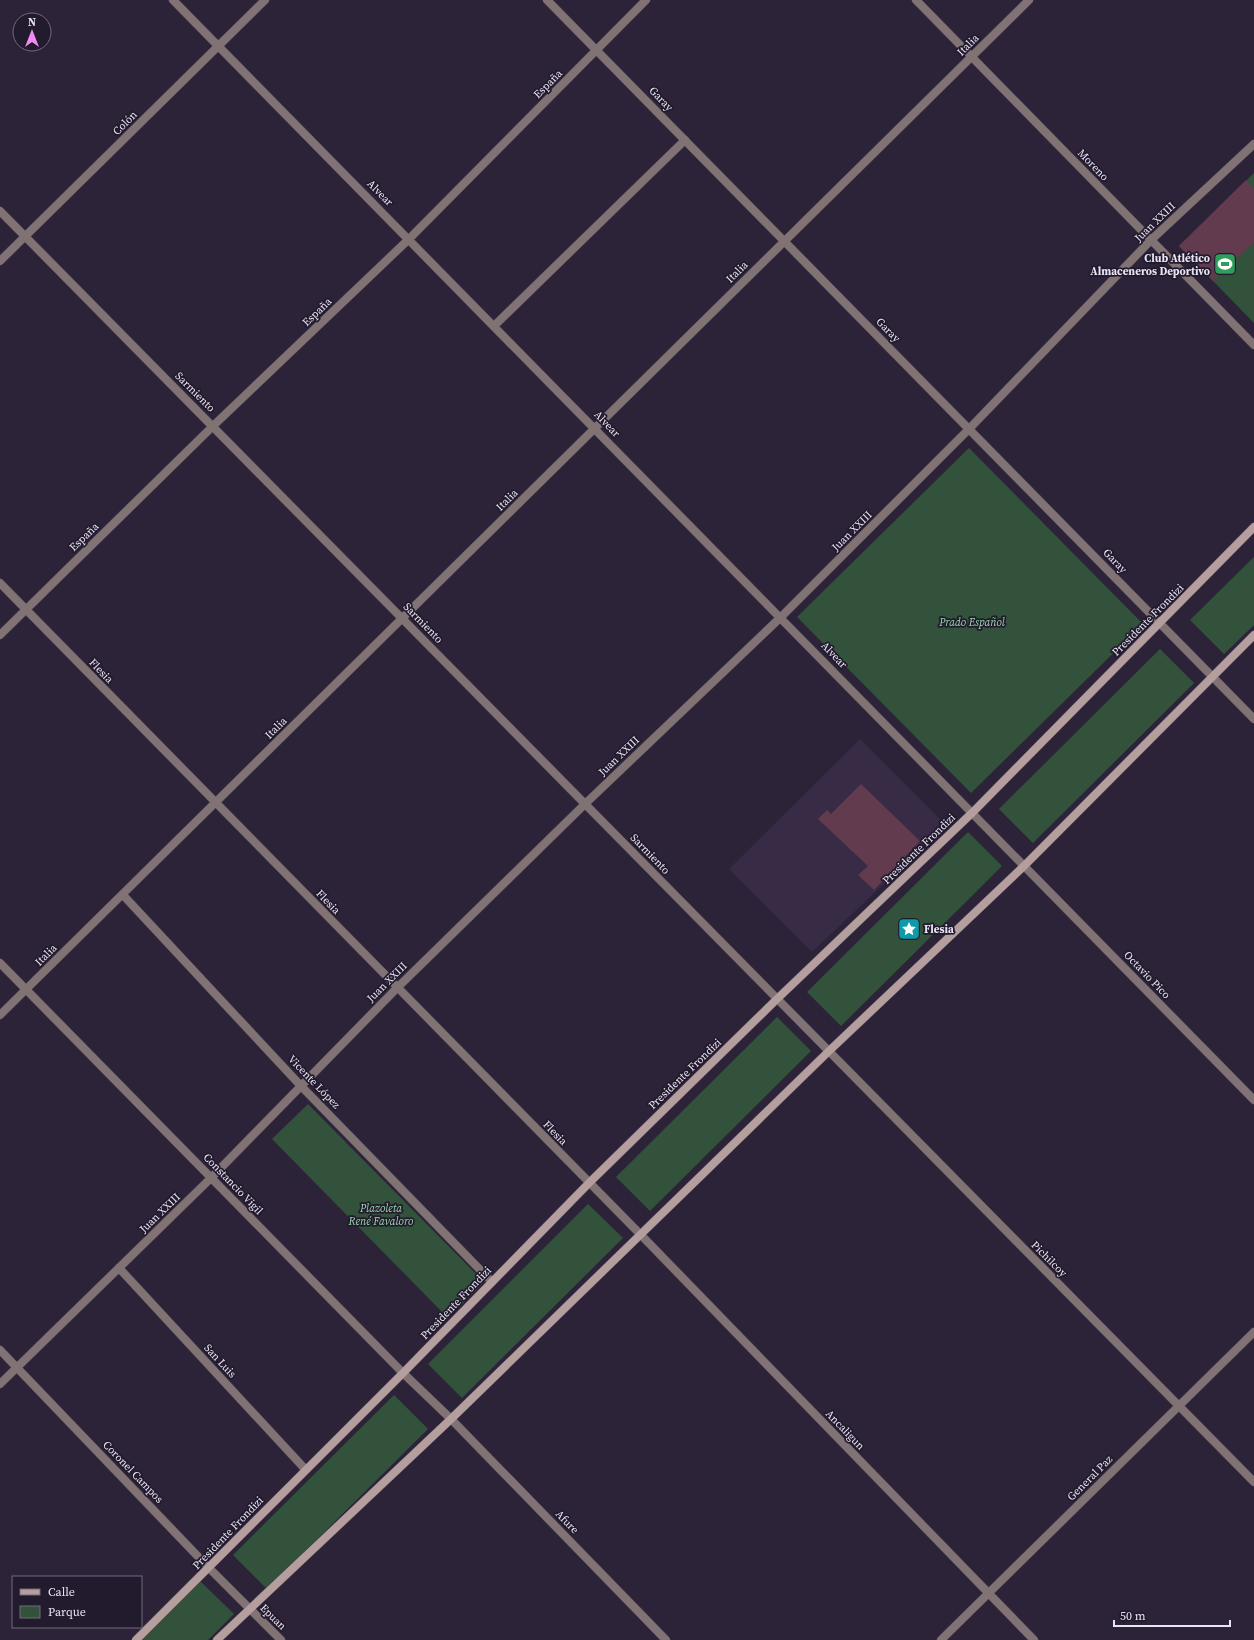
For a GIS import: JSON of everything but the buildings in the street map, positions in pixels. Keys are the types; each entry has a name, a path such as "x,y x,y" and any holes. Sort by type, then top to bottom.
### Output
{"main road":[{"name":"Presidente Frondizi","path":"136,1640 210,1568 305,1469 403,1373 589,1183 777,999 973,812 1161,624 1254,527"},
{"path":"218,1640 451,1419 828,1052 1024,865 1254,635"}],"street":[{"name":"Alvear","path":"173,0 1024,865"},
{"name":"Colón","path":"0,262 265,0"},
{"name":"Garay","path":"547,0 1254,719"},
{"name":"España","path":"0,635 213,426 409,239 646,0"},
{"name":"Moreno","path":"916,0 1254,345"},
{"name":"Italia","path":"0,1015 1029,0"},
{"path":"494,326 685,140"},
{"name":"Juan XXIII","path":"0,1384 211,1178 397,988 585,804 781,617 969,429 1151,240 1254,144"},
{"name":"Sarmiento","path":"0,211 828,1052"},
{"name":"Flesia","path":"0,584 641,1235"},
{"name":"Octavio Pico","path":"1024,865 1254,1100"},
{"name":"Vicente López","path":"123,895 301,1086 492,1282"},
{"name":"Constancio Vigil","path":"0,963 403,1373 451,1419"},
{"name":"Pichilcoy","path":"828,1052 1254,1482"},
{"name":"Ancaligun","path":"641,1235 1034,1640"},
{"name":"San Luis","path":"119,1268 305,1469"},
{"name":"General Paz","path":"941,1640 1254,1332"},
{"name":"Coronel Campos","path":"0,1350 250,1609"},
{"name":"Afure","path":"451,1419 666,1640"},
{"name":"Epuan","path":"250,1609 281,1640"}],"shaded area":[{"path":"860,739 946,825 812,952 729,869"}],"green space":[{"name":"Club Atlético Almaceneros Deportivo","path":"1254,173 1254,323 1179,246"},
{"name":"Prado Español","path":"969,448 1143,624 971,793 797,617"},
{"path":"1254,557 1254,625 1224,654 1190,620"},
{"path":"1160,649 1194,683 1033,843 999,809"},
{"path":"968,832 1002,866 841,1026 807,992"},
{"path":"777,1017 811,1051 650,1211 616,1177"},
{"name":"Plazoleta René Favaloro","path":"308,1104 484,1282 448,1318 272,1139"},
{"path":"588,1204 623,1238 462,1398 428,1364"},
{"path":"394,1395 428,1429 267,1589 233,1555"},
{"path":"199,1580 234,1614 208,1640 139,1640"}],"place":[{"name":"Club Atlético Almaceneros Deportivo","path":"1225,264"},
{"name":"Flesia","path":"909,929"}]}
